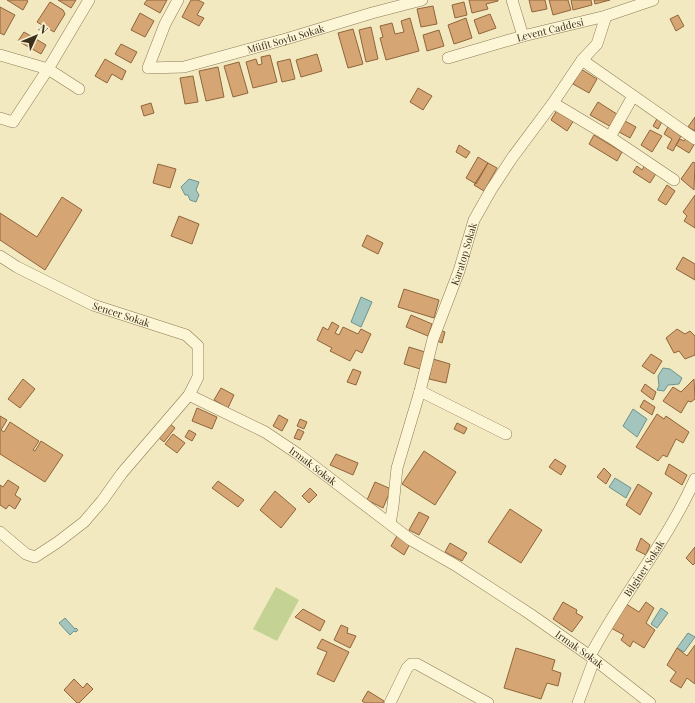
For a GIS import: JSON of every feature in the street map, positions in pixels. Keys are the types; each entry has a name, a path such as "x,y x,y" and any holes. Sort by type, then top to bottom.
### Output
{"street":[{"path":"0,118 13,122 48,69 89,0"},
{"name":"Müfit Soylu Sokak","path":"178,0 165,24 148,68 184,67 422,0"},
{"path":"512,0 522,36"},
{"name":"Levent Caddesi","path":"448,58 522,36 606,16 652,0"},
{"name":"Karatop Sokak","path":"390,524 397,468 420,391 433,339 459,271 474,220 512,158 553,103 582,60 596,44 606,16"},
{"path":"0,55 48,69 78,89"},
{"path":"582,60 695,139"},
{"path":"610,137 633,96"},
{"path":"553,103 610,137 674,180"},
{"name":"Sencer Sokak","path":"0,256 17,268 93,305 186,335 198,346 198,377 189,395"},
{"path":"420,391 506,434"},
{"path":"0,532 30,556 35,557 53,546 84,522 102,501 122,473 189,395"},
{"name":"Irmak Sokak","path":"189,395 265,432 298,454 411,540 455,565 499,594 592,658 650,703"},
{"name":"Bilginer Sokak","path":"578,703 592,658 613,614 656,552 690,491 695,479"},
{"path":"390,703 406,668 410,664 417,664 488,703"}],"green space":[{"path":"276,587 299,600 277,641 253,629"}],"water":[{"path":"189,179 199,182 196,190 199,195 196,202 190,200 188,195 185,195 181,187"},
{"path":"361,297 372,302 361,327 351,322"},
{"path":"663,368 670,369 682,378 679,384 668,385 664,391 657,390 659,386 658,376"},
{"path":"633,409 647,419 637,437 623,426"},
{"path":"615,478 631,488 626,498 609,487"},
{"path":"661,608 668,613 657,628 651,624"},
{"path":"65,618 75,629 76,628 78,630 76,632 74,631 70,635 59,623"},
{"path":"688,633 695,637 684,652 677,648"}],"building":[{"path":"7,0 26,0 28,1 23,10"},
{"path":"58,0 76,0 71,8"},
{"path":"147,0 167,0 160,13 144,4"},
{"path":"191,0 198,0 204,3 197,15 204,18 199,26 182,17"},
{"path":"469,0 498,1 486,4 488,9 472,13"},
{"path":"529,0 545,0 547,9 532,12"},
{"path":"549,0 568,0 571,10 553,15"},
{"path":"571,0 591,0 592,5 573,10"},
{"path":"594,0 610,0 595,4"},
{"path":"50,2 63,10 65,14 54,32 37,22"},
{"path":"464,2 467,15 455,18 452,5"},
{"path":"433,6 437,24 421,27 417,9"},
{"path":"0,7 15,15 4,35 0,33"},
{"path":"140,13 154,21 145,37 131,30"},
{"path":"490,14 496,28 479,34 474,20"},
{"path":"678,15 684,26 676,31 670,19"},
{"path":"410,18 419,51 386,60 380,38 383,37 380,26 392,23 395,34 404,32 401,21"},
{"path":"466,18 472,38 454,44 448,25"},
{"path":"371,27 378,59 366,62 359,30"},
{"path":"353,29 363,64 348,68 338,33"},
{"path":"439,30 444,46 427,51 423,35"},
{"path":"24,32 46,45 41,54 18,41"},
{"path":"121,44 137,52 131,63 115,54"},
{"path":"317,54 322,71 301,77 296,60"},
{"path":"270,55 277,82 253,88 246,62 256,59 258,65 262,64 261,57"},
{"path":"105,59 126,71 122,80 112,74 107,83 95,76"},
{"path":"290,59 295,79 282,82 277,62"},
{"path":"239,62 248,93 233,97 224,66"},
{"path":"218,67 224,97 206,101 199,71"},
{"path":"581,69 597,79 589,93 573,84"},
{"path":"193,76 198,102 185,104 180,78"},
{"path":"418,88 432,96 423,110 410,102"},
{"path":"598,102 620,116 613,128 590,115"},
{"path":"151,103 154,113 144,116 141,106"},
{"path":"557,110 574,120 567,131 551,120"},
{"path":"658,117 663,120 658,129 653,126"},
{"path":"695,117 695,131 688,127"},
{"path":"625,121 636,127 630,138 619,132"},
{"path":"669,125 683,132 673,151 667,148 672,139 664,134"},
{"path":"650,130 662,136 652,152 641,145"},
{"path":"594,135 622,152 617,161 589,144"},
{"path":"687,137 695,143 689,153 676,145 680,139 684,141"},
{"path":"459,145 470,152 466,158 456,152"},
{"path":"478,157 488,163 476,184 466,178"},
{"path":"693,162 695,163 694,190 681,179"},
{"path":"488,163 497,168 484,191 474,185"},
{"path":"158,164 176,169 170,188 153,183"},
{"path":"645,165 657,172 650,183 633,172 637,166 642,170"},
{"path":"667,185 675,191 666,205 658,200"},
{"path":"695,195 695,228 684,221 687,216 683,212"},
{"path":"62,197 82,210 45,270 0,240 0,213 37,237"},
{"path":"179,216 199,224 192,244 171,236"},
{"path":"367,235 383,243 378,254 362,246"},
{"path":"683,257 695,264 695,280 676,269"},
{"path":"404,289 439,300 434,318 398,307"},
{"path":"411,315 432,324 428,336 406,327"},
{"path":"332,322 339,326 335,333 339,335 343,327 358,334 361,329 371,334 362,353 356,350 350,361 330,351 332,348 317,340 323,327 328,330"},
{"path":"677,329 685,334 690,331 695,336 695,355 685,359 679,351 674,353 666,338"},
{"path":"440,330 445,332 442,343 437,341"},
{"path":"409,347 425,352 420,369 404,364"},
{"path":"651,354 662,361 654,374 642,366"},
{"path":"433,359 450,364 446,383 429,379"},
{"path":"353,369 361,372 356,385 347,382"},
{"path":"23,379 35,389 20,408 8,399"},
{"path":"694,379 695,399 691,402 688,401 681,413 663,401 673,387 681,392"},
{"path":"645,384 656,392 653,400 641,391"},
{"path":"221,388 234,395 228,408 214,400"},
{"path":"644,400 655,407 652,415 640,407"},
{"path":"197,408 217,417 212,429 192,421"},
{"path":"657,414 664,419 666,416 689,432 683,443 676,439 667,457 663,455 658,461 636,447"},
{"path":"279,415 288,420 282,431 273,426"},
{"path":"0,416 7,420 1,430 4,432 10,422 39,441 33,450 35,451 41,441 63,455 45,482 0,454"},
{"path":"300,419 307,422 304,429 297,426"},
{"path":"169,423 175,428 164,442 158,437"},
{"path":"457,423 467,428 464,434 454,429"},
{"path":"298,429 304,432 300,440 294,438"},
{"path":"189,430 196,434 192,441 185,437"},
{"path":"173,434 185,443 177,453 165,444"},
{"path":"424,451 456,472 435,505 402,484"},
{"path":"336,454 358,463 353,475 330,465"},
{"path":"555,459 566,466 561,475 549,467"},
{"path":"669,464 687,475 682,485 665,474"},
{"path":"604,468 611,475 606,484 597,477"},
{"path":"8,480 19,487 15,495 21,499 15,509 9,505 6,509 0,505 0,485 3,487"},
{"path":"218,481 244,500 238,507 212,488"},
{"path":"375,482 391,489 383,508 367,500"},
{"path":"638,484 652,493 640,515 626,505"},
{"path":"310,488 317,495 309,503 302,496"},
{"path":"275,491 296,509 281,528 260,510"},
{"path":"510,509 542,530 521,563 488,542"},
{"path":"419,512 429,517 419,535 409,530"},
{"path":"398,534 411,542 404,555 391,546"},
{"path":"641,538 650,545 646,555 636,550"},
{"path":"450,543 467,553 462,561 445,552"},
{"path":"695,547 695,563 693,565 686,558"},
{"path":"563,602 577,610 576,613 583,617 572,632 553,619"},
{"path":"646,602 654,608 646,623 655,630 644,648 633,641 630,647 621,640 624,635 611,628 626,604 639,612"},
{"path":"303,609 325,621 320,631 295,617"},
{"path":"341,625 348,628 347,633 356,636 350,648 334,640"},
{"path":"322,639 349,652 334,682 317,674 327,652 317,648"},
{"path":"695,645 695,684 687,678 681,688 670,681 676,672 667,665 677,648 687,656"},
{"path":"516,648 555,660 552,670 561,673 558,686 547,683 541,699 504,688"},
{"path":"74,679 83,688 87,683 93,689 79,703 77,703 64,690"},
{"path":"368,691 384,701 383,703 365,703 362,701"}]}
